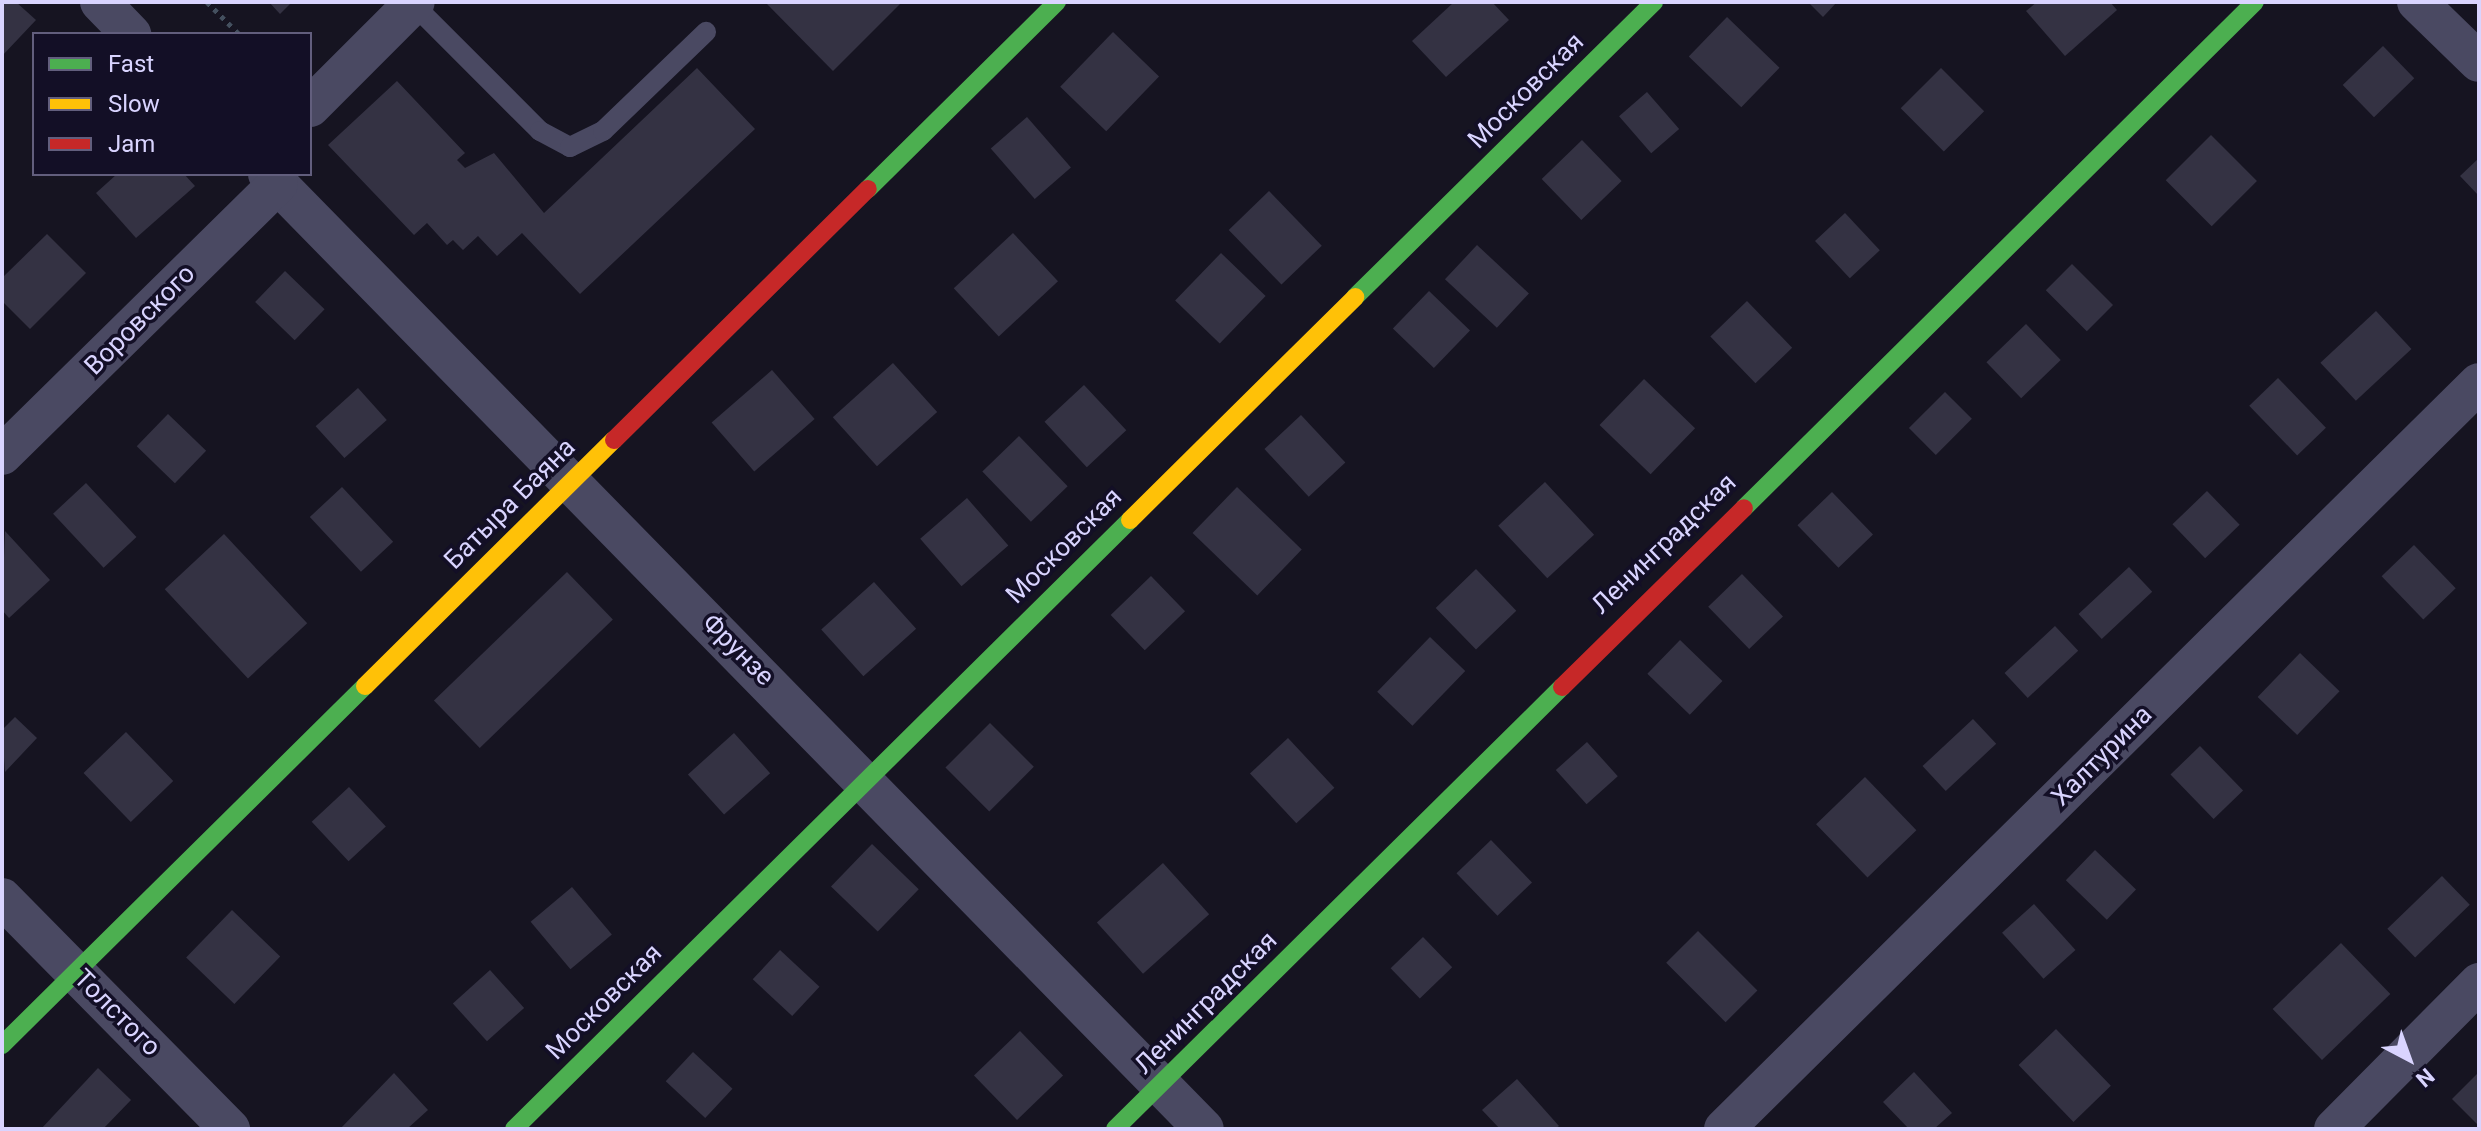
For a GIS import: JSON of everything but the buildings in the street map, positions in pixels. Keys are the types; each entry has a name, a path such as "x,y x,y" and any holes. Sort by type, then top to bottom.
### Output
{"street":[{"path":"100,2 129,32"},
{"name":"Батыра Баяна","path":"2,1045 1057,2"},
{"name":"Московская","path":"514,1129 865,778 1654,2"},
{"name":"Ленинградская","path":"1115,1129 2255,2"},
{"path":"2417,2 2479,62"},
{"path":"312,105 414,3"},
{"name":"Фрунзе","path":"273,179 865,778 1204,1129"},
{"name":"Воровского","path":"2,455 273,179"},
{"name":"Халтурина","path":"1724,1129 2479,383"},
{"name":"Толстого","path":"2,898 230,1129"},
{"path":"2334,1129 2479,983"}],"lane":[{"path":"414,3 540,131 570,147 603,131 706,32"}],"path":[{"path":"207,2 237,32"}],"traffic: fast":[{"path":"868,189 1057,2"},
{"path":"1355,297 1654,2"},
{"path":"1744,508 2255,2"},
{"path":"514,1129 1130,520"},
{"path":"2,1045 365,686"},
{"path":"1115,1129 1562,687"}],"traffic: slow":[{"path":"1130,520 1355,297"},
{"path":"365,686 614,440"}],"traffic: jam":[{"path":"614,440 868,189"},
{"path":"1562,687 1744,508"}]}
